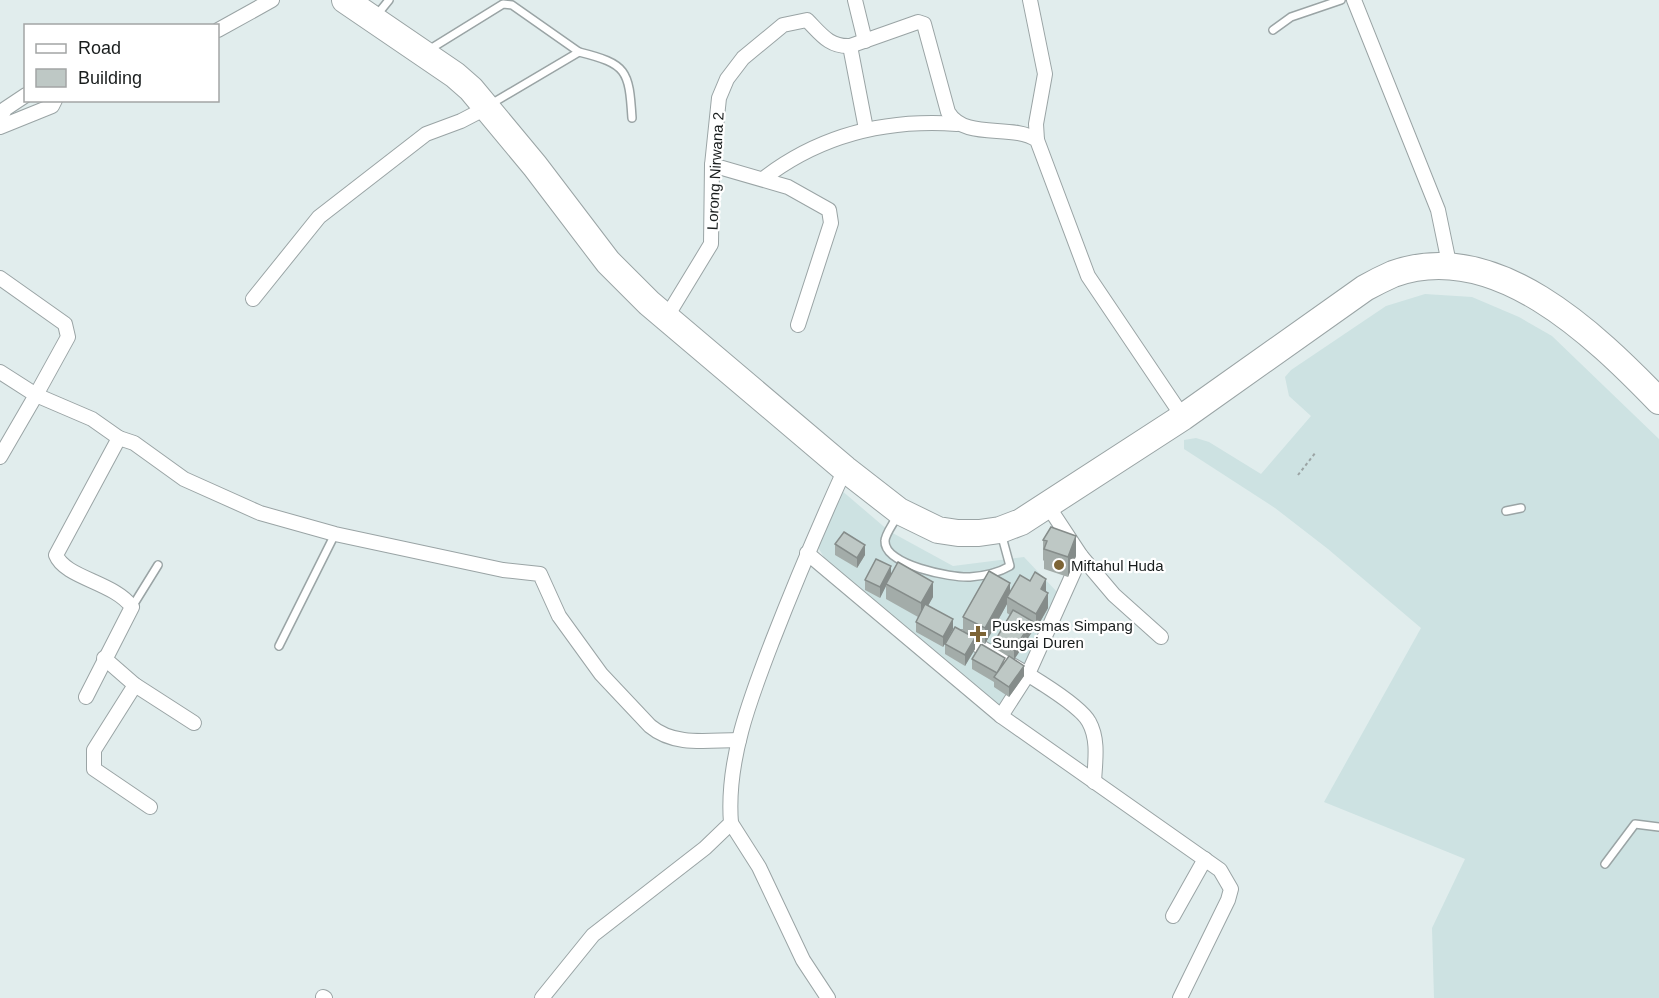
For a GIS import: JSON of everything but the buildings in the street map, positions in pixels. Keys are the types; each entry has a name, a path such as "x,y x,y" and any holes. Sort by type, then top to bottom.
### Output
{"highway":[{"path":"345,0 382,9 425,52 455,75 486,108 573,213 608,261 666,318 845,469 899,511 938,530 979,533 1000,530 1022,522 1183,417 1365,288 1394,274 1436,267 1450,268 1491,276 1548,301 1651,390"}],"street":[{"path":"219,29 272,0"},
{"path":"855,0 865,41"},
{"path":"1030,0 1045,74 1036,124 1037,140 1089,276 1183,417"},
{"path":"1354,0 1438,210 1450,268"},
{"name":"Lorong Nirwana 2","path":"666,318 711,244 712,165 719,98 727,79 743,58 777,30 797,21 807,20 830,43 850,46"},
{"path":"866,129 850,46 918,22 924,24 948,112 957,124"},
{"path":"0,119 4,109 22,96"},
{"path":"28,102 37,111"},
{"path":"0,127 52,106 54,102"},
{"path":"253,298 319,218 426,134 461,121 486,108"},
{"path":"763,179 784,163 818,145 866,129 928,122 1029,135 1037,140"},
{"path":"712,165 788,187 829,210 832,217 798,325"},
{"path":"0,278 65,324 68,329 68,337 0,457"},
{"path":"0,372 36,395 92,419 119,438 134,443 184,479 260,513 334,534 503,570 540,574 559,616 595,666 659,734 679,741 740,740"},
{"path":"86,697 132,607 114,589 81,575 59,562 56,555 119,438"},
{"path":"828,998 787,931 759,867 731,823 730,785 757,682 807,553 845,469"},
{"path":"1048,506 1081,556 1114,595 1161,637"},
{"path":"807,553 1001,716 1220,870 1231,889 1180,998"},
{"path":"1001,716 1028,674 1081,556"},
{"path":"963,637 1028,674 1084,714 1094,733 1094,782"},
{"path":"104,658 135,685 194,723"},
{"path":"135,685 94,750 92,759 94,769 150,807"},
{"path":"542,998 593,935 705,848 731,823"},
{"path":"1173,916 1205,859"}],"lane":[{"path":"1273,30 1291,17 1341,0"},
{"path":"425,52 503,4 512,5 579,52 617,64 627,76 632,118"},
{"path":"486,108 579,52"},
{"path":"1506,511 1521,508"},
{"path":"899,511 885,540 887,549 896,558 939,575 969,577 1000,572 1010,566 1000,530"},
{"path":"279,646 334,534"},
{"path":"132,607 158,565"},
{"path":"1605,864 1635,824 1659,826"}],"path":[{"path":"1298,475 1316,452"}],"shaded area":[{"path":"1425,294 1472,297 1519,317 1552,336 1659,439 1659,998 1434,998 1432,928 1465,859 1324,802 1421,628 1328,549 1275,508 1184,449 1184,440 1196,438 1209,442 1261,474 1311,416 1289,396 1285,377 1291,370 1386,306"},
{"name":"Puskesmas Simpang Sungai Duren","path":"841,490 889,531 953,566 1024,557 1058,593 1025,676 1002,709 825,559 819,549 818,536"}],"place":[{"name":"Miftahul Huda","path":"1059,565"},
{"name":"Puskesmas Simpang Sungai Duren","path":"978,634"}]}
